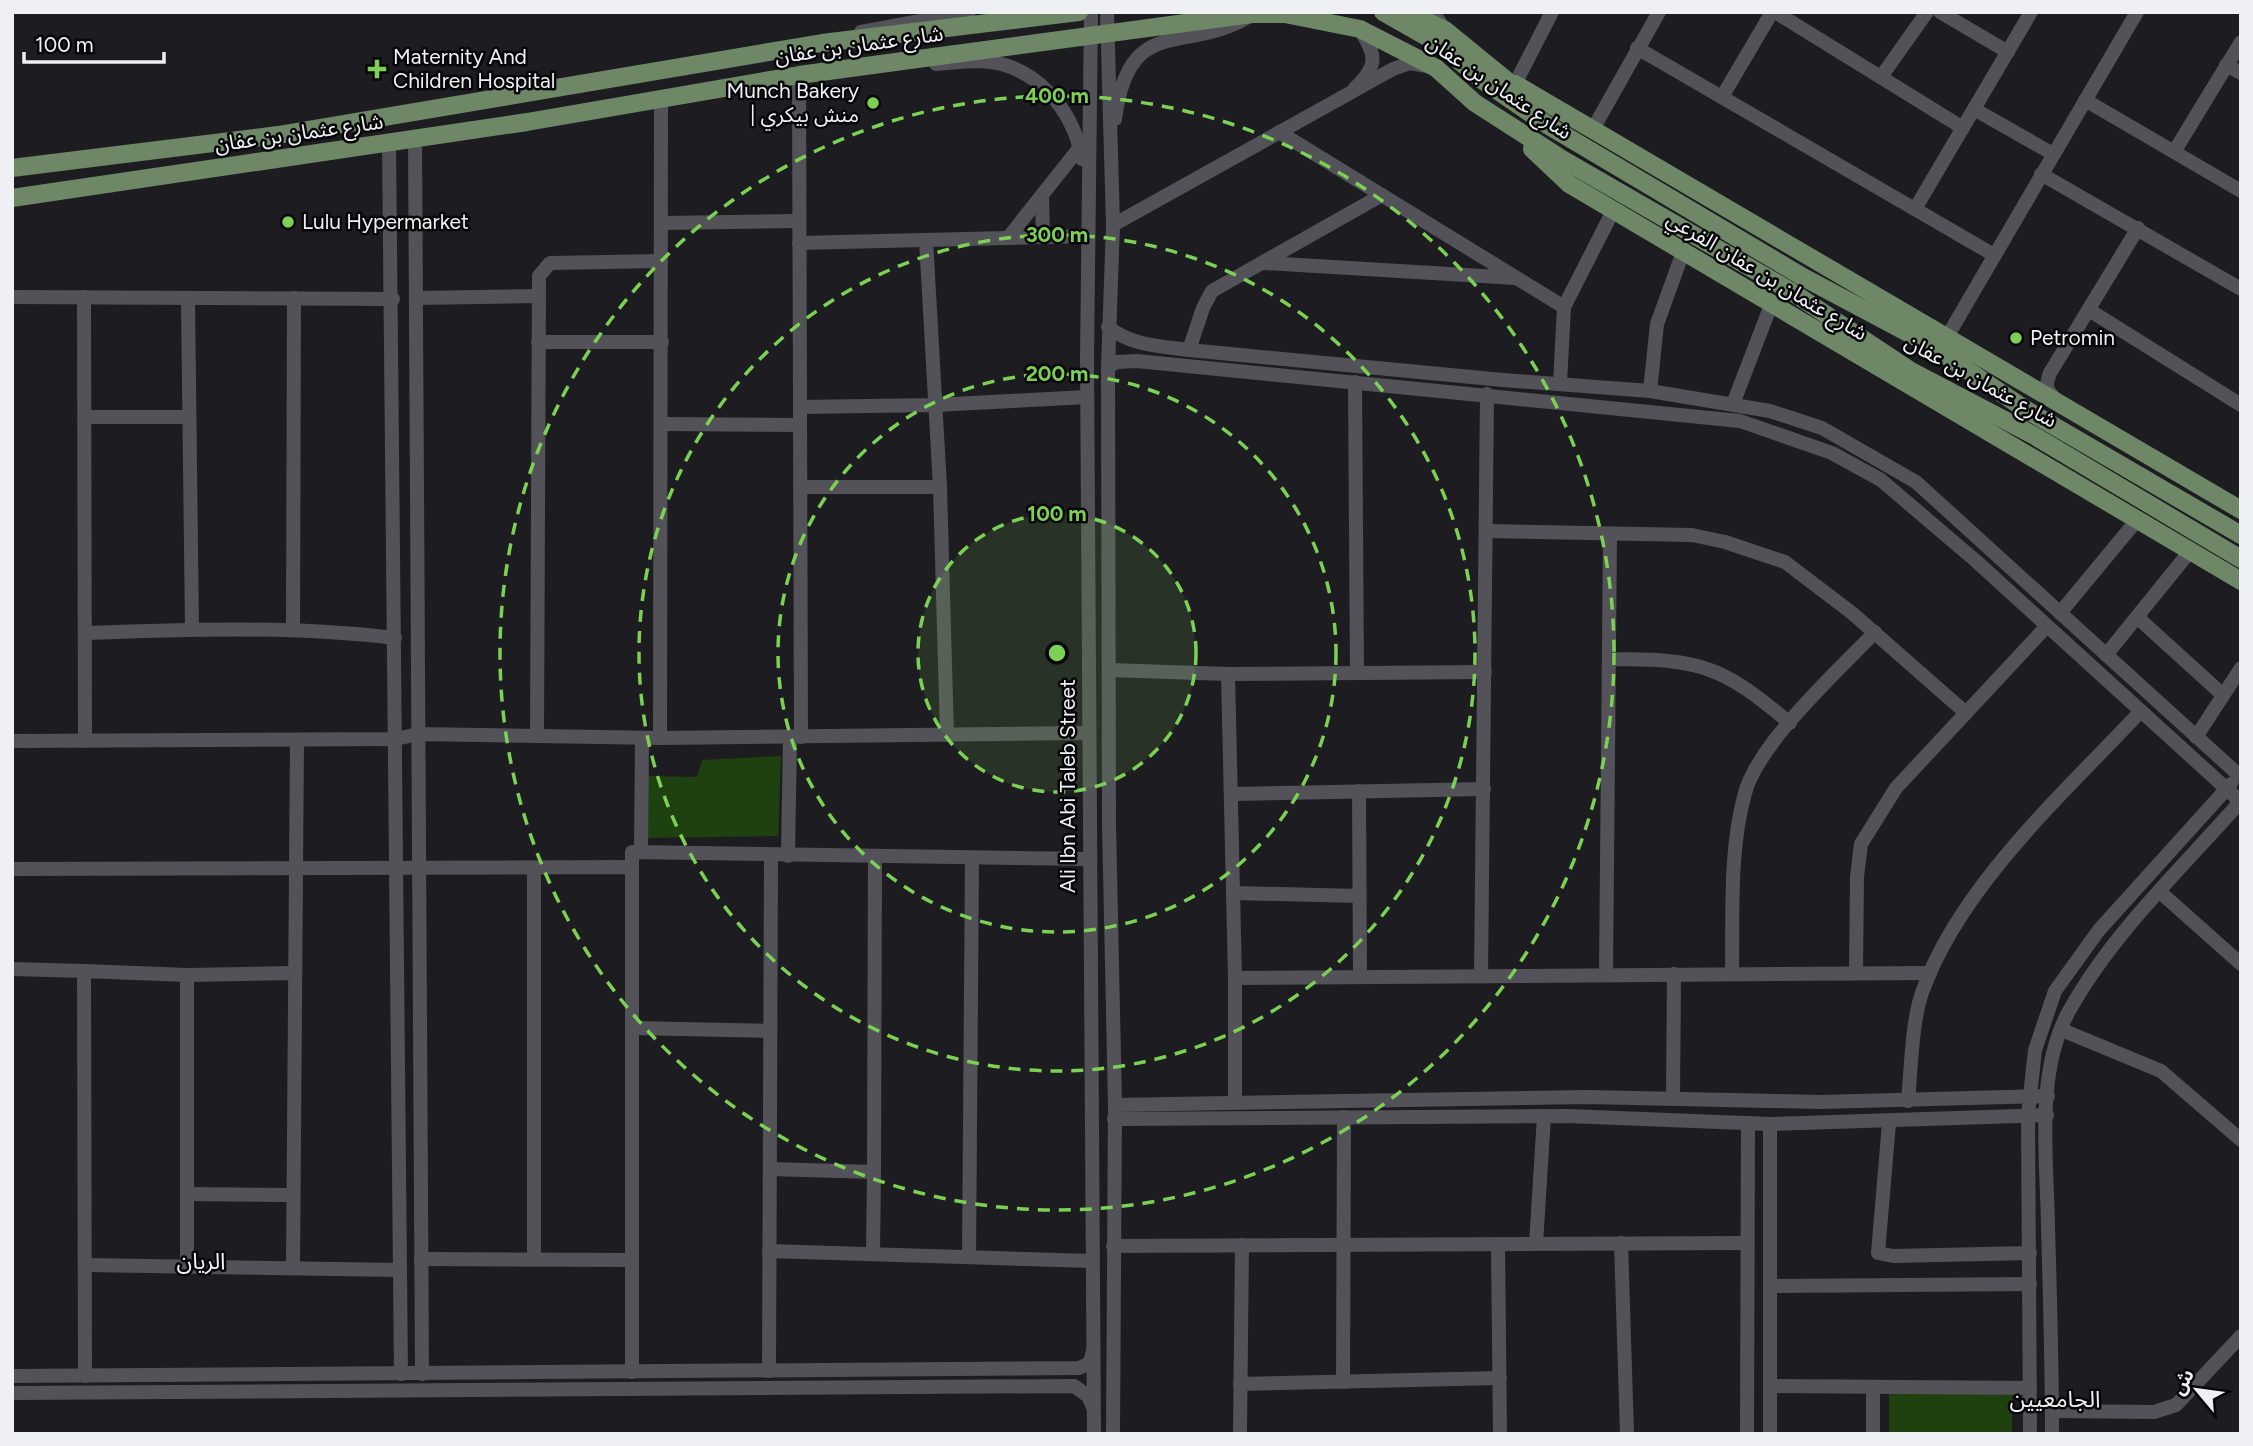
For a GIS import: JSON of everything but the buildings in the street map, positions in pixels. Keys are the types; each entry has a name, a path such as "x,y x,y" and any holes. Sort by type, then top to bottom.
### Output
{"main road":[{"name":"شارع عثمان بن عفان","path":"12,168 278,135 822,43 1079,12"},
{"name":"شارع عثمان بن عفان","path":"1383,12 1439,44 1516,105 1803,277 1927,343 2025,410 2241,535"},
{"path":"1406,12 1445,30 1525,95 1594,139 1624,170"},
{"name":"شارع عثمان بن عفان","path":"12,198 415,139 799,75 1252,14 1285,14 1360,29 1436,68 1475,103 1562,159 1788,290 1911,371 2033,435 2241,559"},
{"name":"شارع عثمان بن عفان الفرعي","path":"1515,85 2235,507"},
{"name":"شارع عثمان بن عفان الفرعي","path":"1502,120 1569,184 2241,581"},
{"path":"1788,290 1901,356 1910,358 1915,355 1913,341 1848,307 1803,277"},
{"path":"2033,435 1999,411 1929,373 1921,366 1922,360 1935,355 2025,410 2235,507"},
{"path":"2023,453 2204,537"}],"street":[{"path":"822,43 879,27 948,18 969,12"},
{"name":"Ali Ibn Abi Taleb Street","path":"1091,12 1099,35 1087,187 1094,1434"},
{"path":"1107,12 1099,35 1110,162"},
{"path":"1433,12 1445,30"},
{"path":"1515,85 1552,12"},
{"path":"1593,129 1659,12"},
{"path":"1722,97 1773,12 1963,128"},
{"path":"1881,77 1927,12"},
{"path":"1940,12 2008,52"},
{"path":"1914,209 2031,12"},
{"path":"1947,337 2135,13"},
{"path":"1110,162 1124,76 1139,56 1162,41 1233,26 1252,14"},
{"path":"1342,100 1365,78 1373,66 1374,52 1360,29"},
{"path":"2174,152 2241,42"},
{"path":"1637,48 1994,255"},
{"path":"788,856 795,737 800,486 799,75 878,66 980,61 1028,75 1049,91 1064,112 1080,147 1087,187"},
{"path":"1113,225 1342,100 1393,69 1410,63 1436,68"},
{"path":"2226,65 2241,73"},
{"path":"660,738 663,424 661,100"},
{"path":"2085,100 2241,191"},
{"path":"1974,109 2053,154"},
{"path":"1279,132 1564,307"},
{"path":"415,139 422,1374"},
{"path":"389,143 393,299 401,1374"},
{"path":"1008,238 1080,147"},
{"name":"Ali Ibn Abi Taleb Street","path":"1110,162 1113,225 1108,327 1114,1112 1113,1434"},
{"path":"390,167 415,181"},
{"path":"2041,174 2241,289"},
{"path":"1042,195 1043,237"},
{"path":"1189,350 1203,308 1212,291 1382,195"},
{"path":"1560,384 1564,307 1613,211"},
{"path":"662,223 799,221"},
{"path":"2066,408 2047,392 2046,384 2138,228"},
{"path":"799,243 1087,236"},
{"path":"926,240 940,487 947,736"},
{"path":"1650,391 1657,324 1683,252"},
{"path":"537,736 539,276 550,262 661,261"},
{"path":"1263,263 1518,279"},
{"path":"416,298 538,296"},
{"path":"12,297 393,299"},
{"path":"84,297 87,633 85,741"},
{"path":"293,630 294,298"},
{"path":"188,299 192,629"},
{"path":"1733,404 1771,305"},
{"path":"2089,310 2241,405"},
{"path":"1108,327 1120,336 1139,343 1189,350 1650,391 1770,411 1822,428 1916,482 2240,776 2099,930 2055,991 2035,1050 2028,1115 2030,1434"},
{"path":"538,342 662,342"},
{"path":"1137,361 1134,351 1139,343"},
{"path":"1108,367 1117,362 1137,361 1740,421 1832,453 1881,480 2240,801 2108,951 2068,1013 2053,1058 2048,1096 2052,1434"},
{"path":"1354,382 1357,673"},
{"path":"1481,976 1487,394"},
{"path":"800,407 935,405 1087,397"},
{"path":"86,417 188,417"},
{"path":"663,424 800,425"},
{"path":"800,486 940,487"},
{"path":"2060,612 2137,520"},
{"path":"1487,531 1692,536 1725,542 1785,562 1875,632 1966,713"},
{"path":"1606,974 1610,534"},
{"path":"2106,654 2191,551"},
{"path":"2137,617 2223,695"},
{"path":"1857,972 1857,877 1861,844 1896,788 2047,626"},
{"path":"87,633 192,629 293,630 395,638"},
{"path":"1732,973 1734,865 1745,791 1774,740 1875,632"},
{"path":"1609,659 1677,662 1709,669 1754,694 1790,723"},
{"path":"2196,737 2241,668"},
{"path":"1110,670 1228,674 1485,672"},
{"path":"1228,674 1236,978 1235,1102"},
{"path":"1908,1101 1921,993 1942,943 1963,911 2030,829 2141,711"},
{"path":"12,741 396,739 418,734 660,738 1088,733"},
{"path":"641,852 642,738"},
{"path":"293,1268 297,740"},
{"path":"1231,794 1484,789"},
{"path":"1359,791 1360,977"},
{"path":"632,1372 632,852 1089,859"},
{"path":"769,1371 771,855"},
{"path":"873,1254 875,856"},
{"path":"969,1257 972,858"},
{"path":"12,869 632,867"},
{"path":"534,868 534,1259"},
{"path":"2160,892 2241,964"},
{"path":"1234,893 1359,896"},
{"path":"12,969 187,975 294,973"},
{"path":"84,971 85,1376"},
{"path":"1236,978 1930,973"},
{"path":"1673,1099 1674,974"},
{"path":"187,975 187,1266"},
{"path":"632,1028 770,1031"},
{"path":"2062,1030 2161,1071 2241,1140"},
{"path":"1114,1112 1235,1102 1673,1099 1908,1101 2048,1096"},
{"path":"1114,1112 1344,1117 1544,1116 1770,1124 1889,1123 2048,1115"},
{"path":"1536,1244 1544,1116"},
{"path":"1343,1382 1341,1245 1344,1117"},
{"path":"1747,1434 1748,1123"},
{"path":"1889,1123 1878,1253 1893,1256 2030,1253"},
{"path":"1770,1124 1770,1434"},
{"path":"770,1169 874,1172"},
{"path":"187,1194 293,1195"},
{"path":"1622,1243 1627,1434"},
{"path":"1113,1246 1747,1243"},
{"path":"1498,1244 1500,1434"},
{"path":"1240,1434 1242,1245"},
{"path":"769,1251 1092,1261"},
{"path":"421,1259 632,1260"},
{"path":"85,1265 400,1270"},
{"path":"1770,1286 2030,1284"},
{"path":"2052,1411 2154,1412 2176,1405 2241,1336"},
{"path":"12,1376 1079,1368 1090,1363 1093,1350"},
{"path":"1240,1384 1500,1378"},
{"path":"12,1393 1074,1386 1088,1396 1094,1408"},
{"path":"1770,1386 2030,1388"},
{"path":"1872,1387 1873,1434"}],"green space":[{"path":"781,756 778,836 647,838 647,776 697,777 702,760"},
{"path":"2012,1392 2012,1434 1889,1434 1889,1393"}],"place":[{"name":"Maternity And Children Hospital","path":"377,69"},
{"name":"Munch Bakery | منش بيكري","path":"873,103"},
{"name":"Lulu Hypermarket","path":"288,222"},
{"name":"Petromin","path":"2016,338"}],"district":[{"name":"الريان","path":"201,1261"},
{"name":"الجامعيين","path":"2055,1399"}]}
